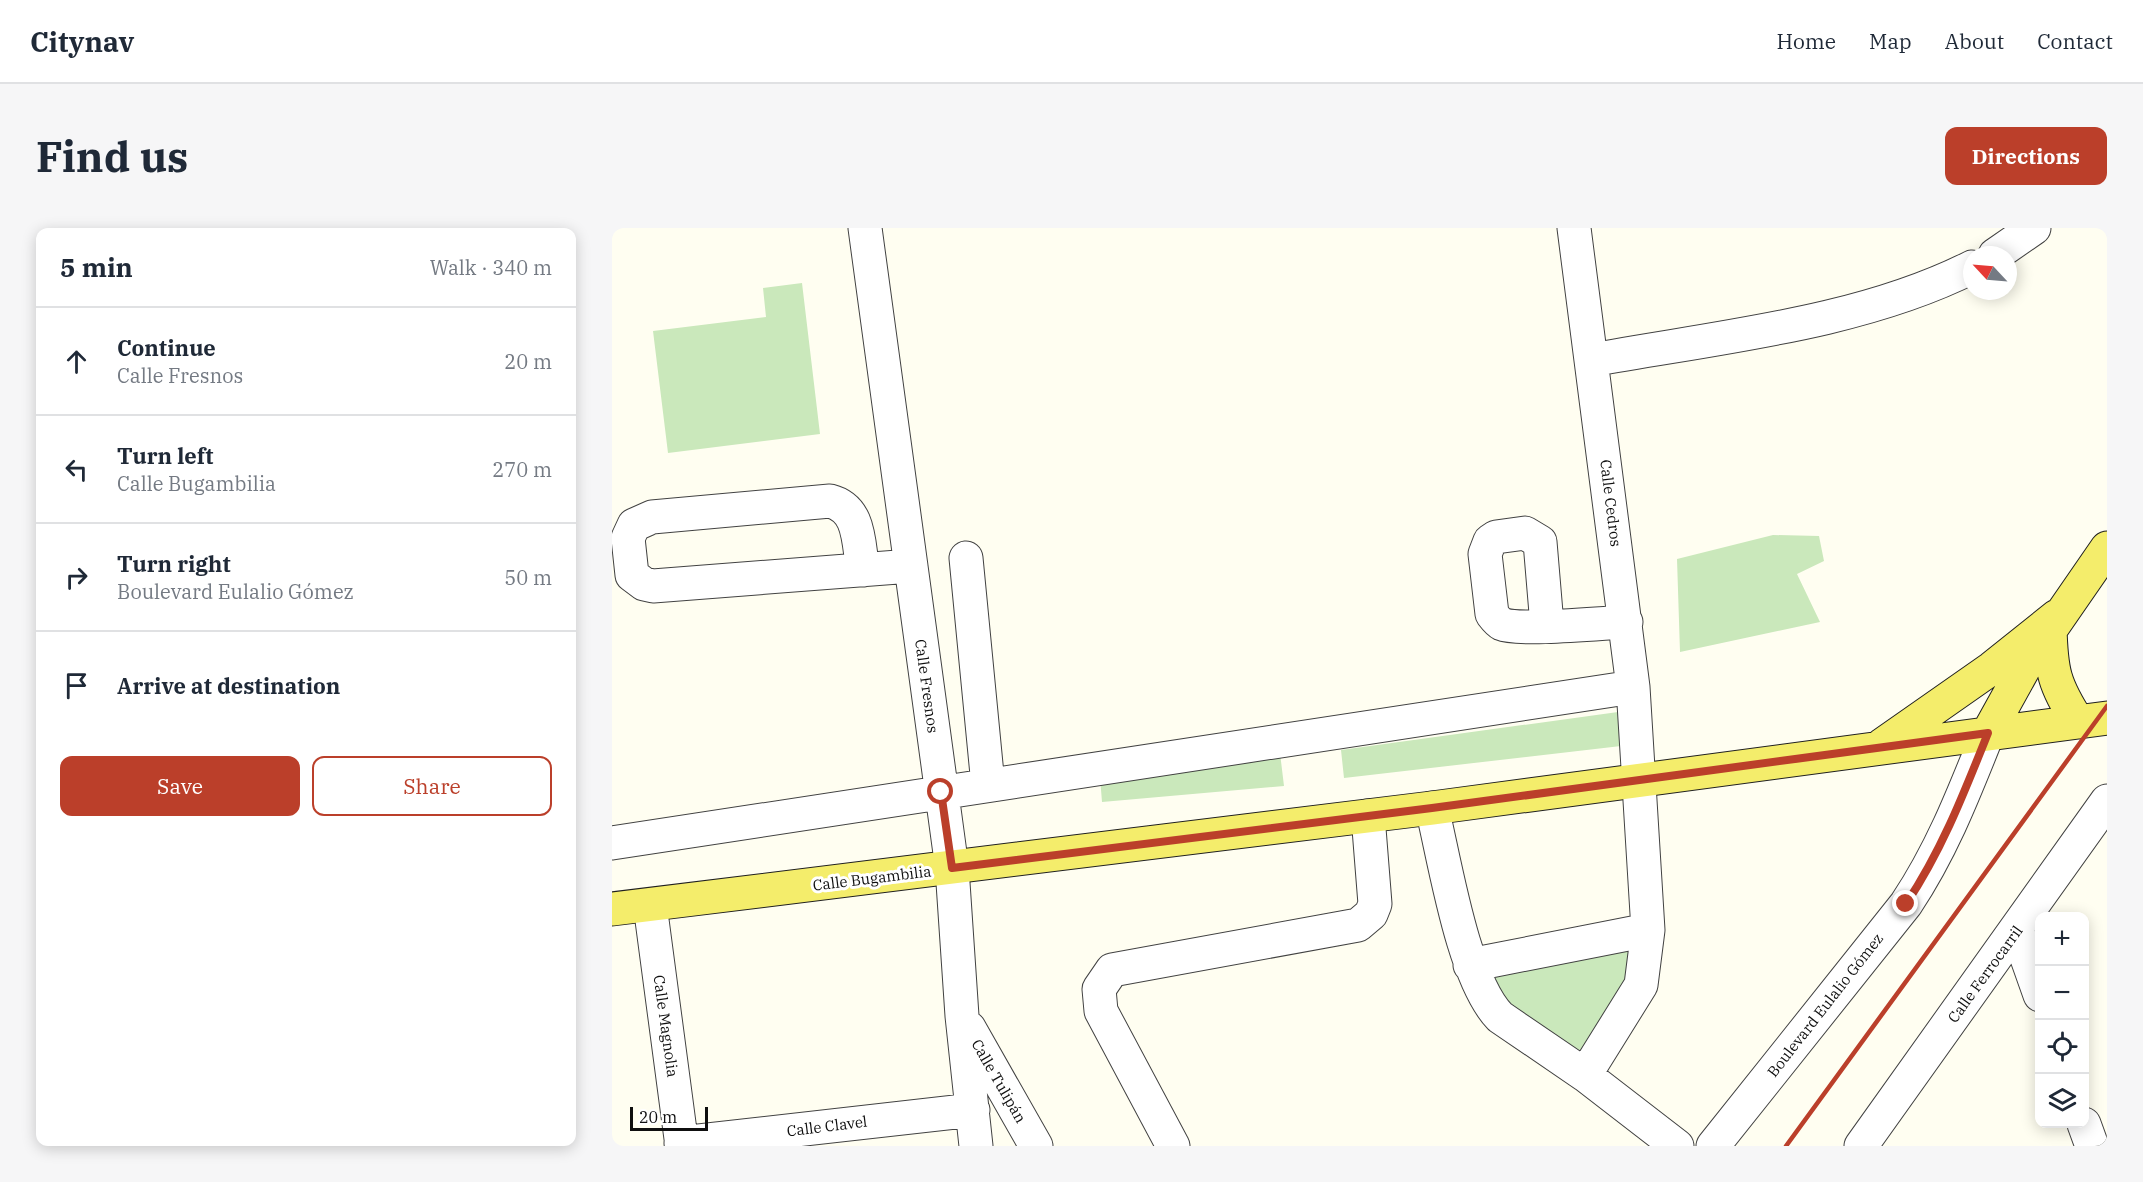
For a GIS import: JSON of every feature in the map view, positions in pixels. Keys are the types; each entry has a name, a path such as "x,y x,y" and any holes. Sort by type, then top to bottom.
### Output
{"main road":[{"name":"Boulevard Eulalio Gómez","path":"1988,733 2024,668 2107,549"},
{"path":"2054,622 2053,674 2057,688 2094,720"},
{"path":"1878,748 1992,669 2054,622"},
{"name":"Calle Bugambilia","path":"612,909 1432,808 1640,778 2094,720"}],"street":[{"name":"Calle Fresnos","path":"865,228 952,868 962,1016 976,1146"},
{"name":"Calle Cedros","path":"1574,228 1633,687 1648,930 1641,985 1585,1075"},
{"path":"2008,246 2034,228"},
{"path":"1592,360 1817,319 1887,300 1963,271"},
{"path":"863,570 852,515 843,506 830,501 652,517 634,525 628,538 632,575 644,584 653,586 863,570 911,566"},
{"path":"966,558 988,785"},
{"path":"1547,625 1626,622"},
{"path":"612,843 1633,687"},
{"name":"Boulevard Eulalio Gómez","path":"1713,1146 1906,904 1928,870 1948,832 1988,733"},
{"name":"Calle Ferrocarril","path":"1861,1146 2107,801"},
{"path":"1432,808 1470,965 1487,1001 1500,1017 1585,1075 1677,1146"},
{"path":"1173,1146 1101,1011 1099,989 1112,970 1358,925 1365,921 1375,904 1368,816"},
{"name":"Calle Magnolia","path":"650,905 682,1145"},
{"path":"1470,965 1648,930"},
{"path":"2016,930 2035,981"},
{"name":"Calle Tulipán","path":"962,1016 1035,1146"},
{"name":"Calle Clavel","path":"682,1145 973,1110"},
{"path":"2085,1128 2092,1146"}],"green space":[{"path":"802,283 820,434 668,453 653,331 766,317 763,288"},
{"path":"1773,535 1819,536 1824,561 1797,574 1820,622 1680,652 1677,559"},
{"path":"1618,712 1621,746 1344,778 1341,750"},
{"path":"1280,753 1284,786 1102,802 1100,777"},
{"path":"1645,936 1638,982 1583,1068 1500,1008 1480,970"}],"railway":[{"path":"1786,1146 2107,706"}],"route":[{"path":"941,792 952,868 1432,808 1640,778 1988,733 1948,832 1928,870 1906,904"}]}
